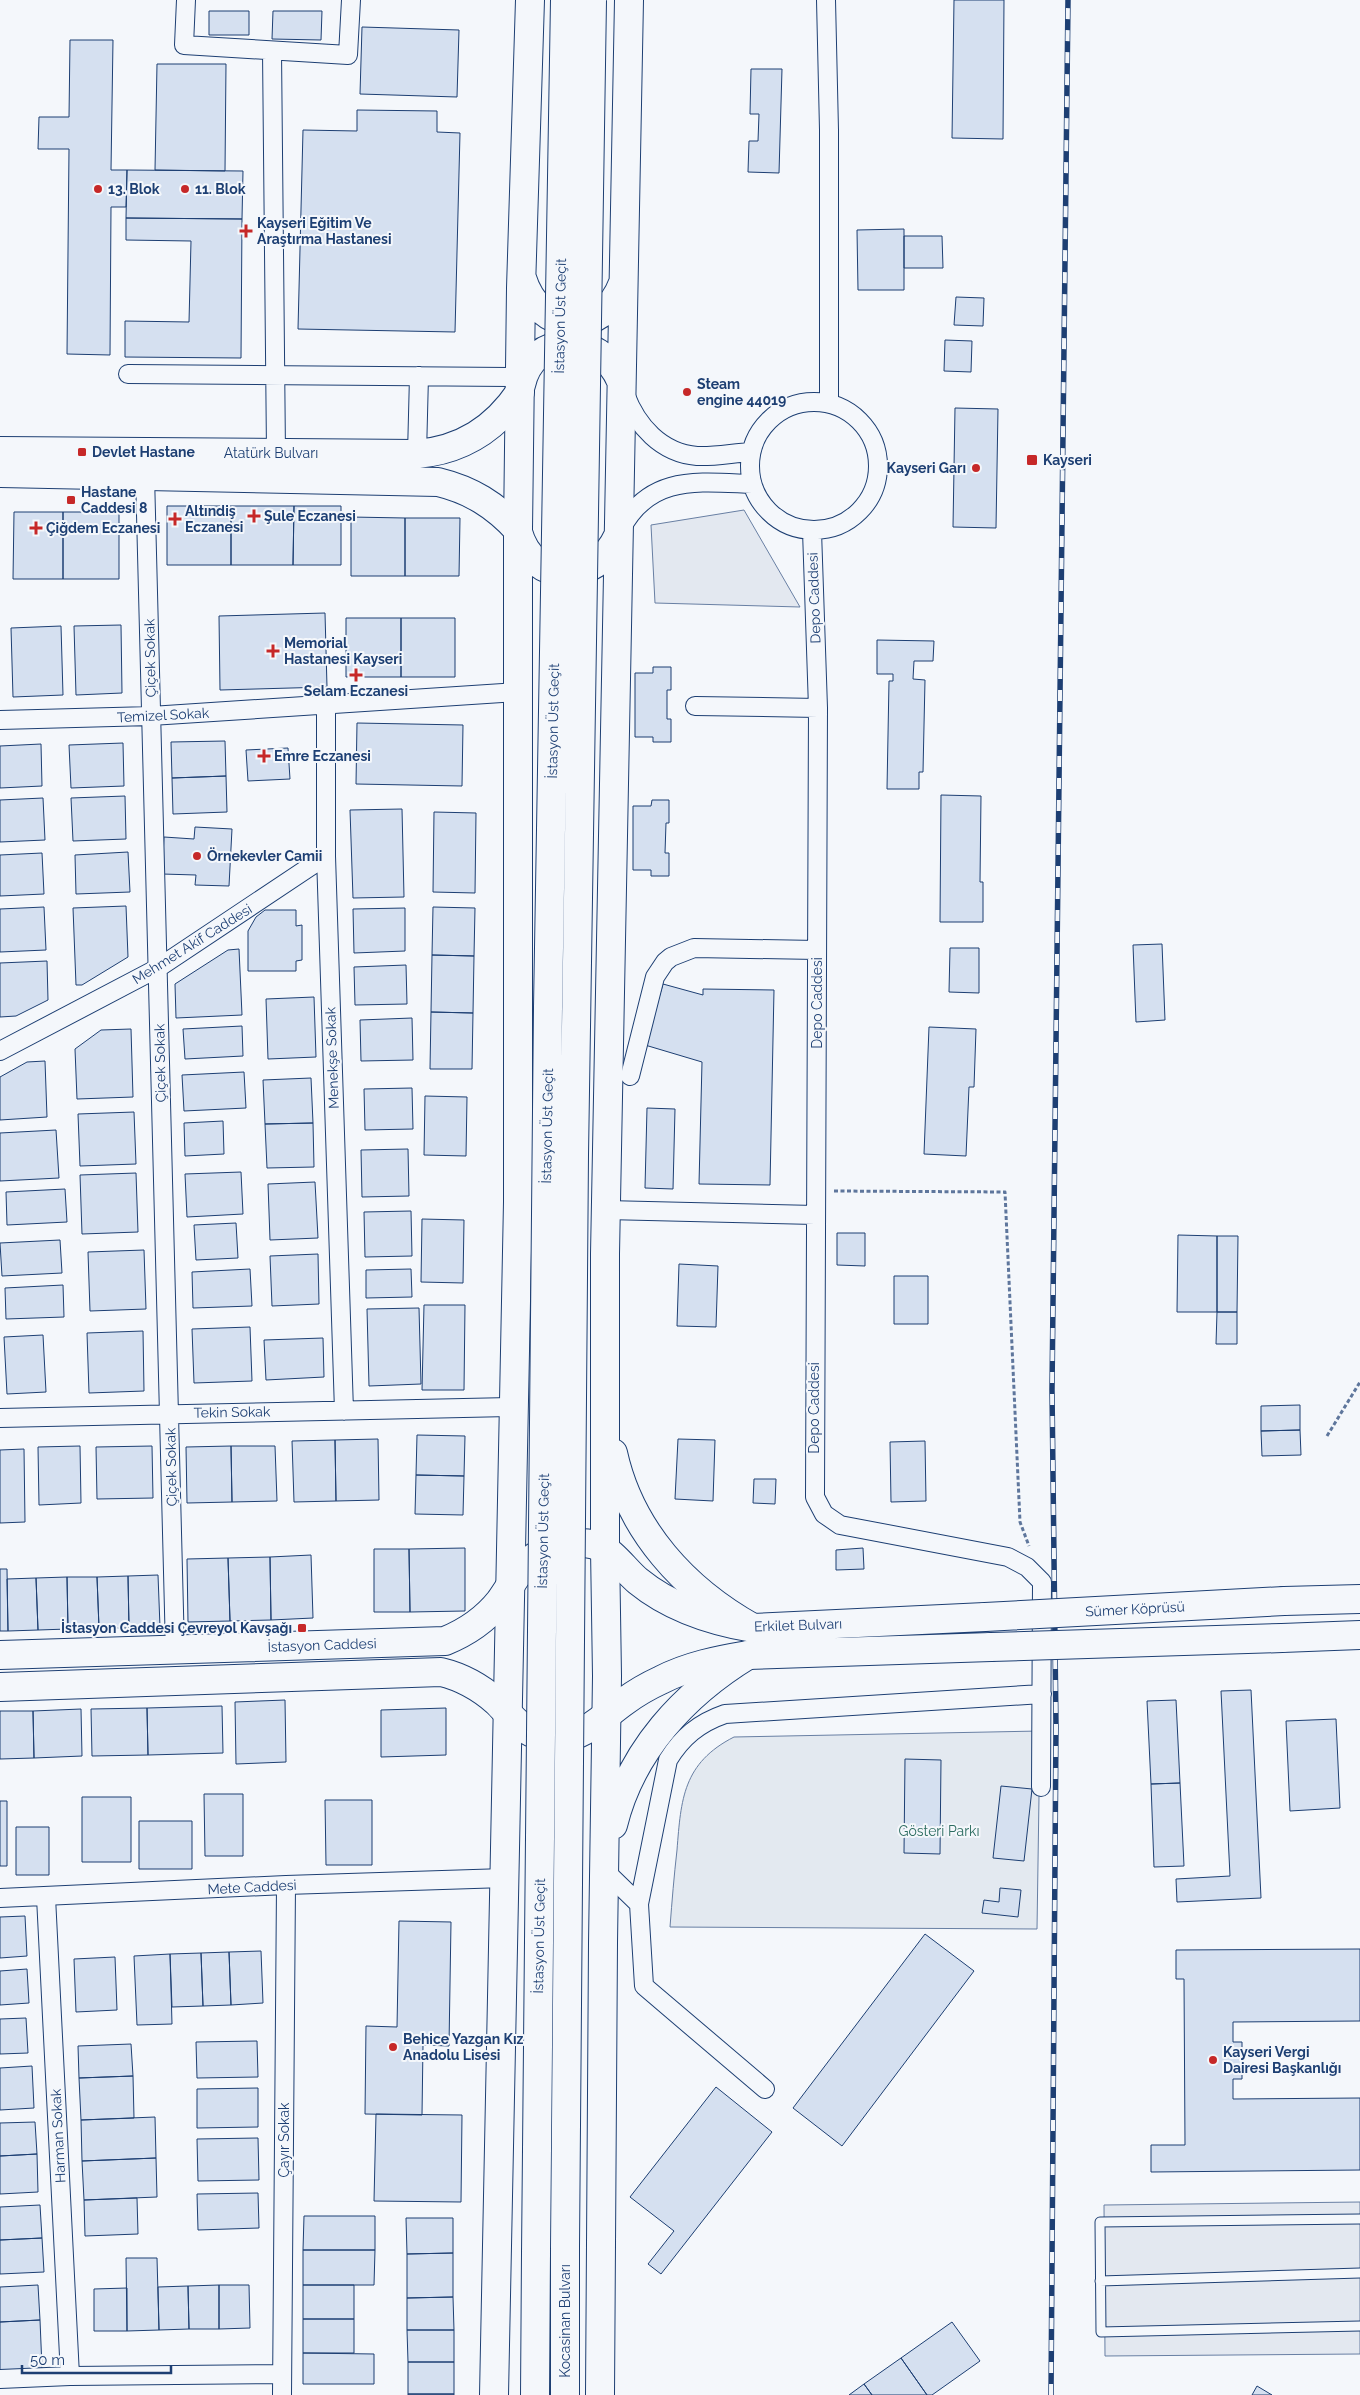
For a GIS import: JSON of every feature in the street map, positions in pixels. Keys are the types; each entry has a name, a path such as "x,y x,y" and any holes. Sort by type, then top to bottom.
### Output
{"main road":[{"path":"494,2395 520,1043 517,692 518,530 522,276 530,0"},
{"name":"İstasyon Üst Geçit","path":"536,2253 548,987 565,0"},
{"name":"İstasyon Üst Geçit","path":"565,2247 574,1165 592,0"},
{"path":"600,2395 607,1715 605,1549 606,1210 629,0"},
{"path":"522,276 526,290 538,309 548,316 569,322 592,319 602,314 618,297 623,283"},
{"path":"520,384 532,362 549,349 570,344 582,345 602,354 617,370 621,381"},
{"name":"Atatürk Bulvarı","path":"0,451 435,453 469,441 498,420 520,384"},
{"name":"Atatürk Bulvarı","path":"0,473 438,482 476,495 506,516 518,530"},
{"path":"518,530 521,541 534,559 553,571 564,573 576,573 597,564 613,547 618,536"},
{"path":"518,639 520,628 530,609 547,596 568,590 584,593 600,600 608,608 616,628"},
{"path":"605,1406 610,1442 623,1487 649,1536 666,1559 706,1598 753,1628"},
{"name":"İstasyon Caddesi","path":"0,1654 445,1641 478,1624 501,1600 524,1565 545,1551 569,1544 605,1549"},
{"name":"Erkilet Bulvarı","path":"605,1549 639,1582 679,1606 728,1624 753,1628 985,1616"},
{"name":"Sümer Köprüsü","path":"985,1616 1360,1599"},
{"name":"Erkilet Bulvarı","path":"607,1715 642,1690 682,1671 704,1664 748,1655 1360,1635"},
{"path":"604,1870 608,1845 622,1795 646,1749 680,1707 724,1670 748,1655"},
{"path":"0,1687 440,1672 457,1676 473,1684 529,1732 556,1738 567,1738 589,1730 607,1715"},
{"name":"Kocasinan Bulvarı","path":"565,2247 565,2395"},
{"name":"Kocasinan Bulvarı","path":"535,2395 536,2253"}],"street":[{"path":"186,0 184,45 348,55 351,0"},
{"path":"826,0 829,130 829,403"},
{"path":"272,50 276,453"},
{"path":"128,374 419,376 520,384"},
{"path":"417,454 419,376"},
{"path":"621,381 635,416 650,434 668,448 698,456 750,452"},
{"path":"804,402 829,403 853,415 866,430 875,448 878,474 868,500 850,519 838,526 812,531 792,527 774,517 764,508 752,484 750,452 761,428 780,411 804,402"},
{"name":"Çiçek Sokak","path":"145,475 175,1650"},
{"path":"618,536 627,520 640,505 661,490 688,482 752,484"},
{"name":"Depo Caddesi","path":"812,531 818,708 813,1476 815,1497 818,1506 824,1514 840,1525 997,1554 1018,1561 1037,1575 1042,1582 1040,1787"},
{"name":"Temizel Sokak","path":"0,720 151,716 517,692"},
{"name":"Menekşe Sokak","path":"326,706 326,856 344,1411"},
{"path":"695,706 818,708"},
{"name":"Mehmet Akif Caddesi","path":"0,1051 158,968 326,856"},
{"path":"630,1076 656,977 665,962 671,957 686,949 694,948 817,950"},
{"path":"606,1210 815,1215"},
{"name":"Tekin Sokak","path":"0,1418 169,1413 514,1408"},
{"path":"765,2089 644,1986 639,1904 668,1760 682,1740 701,1724 725,1714 1042,1694"},
{"path":"604,1870 639,1904"},
{"name":"Mete Caddesi","path":"0,1898 286,1885 505,1878"},
{"name":"Çayır Sokak","path":"282,2395 286,1885"},
{"name":"Harman Sokak","path":"46,1897 70,2376"},
{"path":"0,2379 70,2376 282,2374"}],"lane":[{"path":"1360,2219 1100,2222 1101,2332 1360,2326"},
{"path":"1100,2281 1360,2273"}],"path":[{"path":"815,1191 1005,1192 1020,1522 1029,1548"},
{"path":"1327,1436 1360,1382"}],"green space":[{"name":"Gösteri Parkı","path":"1040,1731 1037,1929 670,1927 680,1814 688,1784 704,1758 717,1747 734,1737"}],"shaded area":[{"path":"744,510 800,607 655,603 651,525"},
{"path":"1360,2202 1360,2354 1105,2356 1104,2205"}],"building":[{"path":"954,0 1004,0 1003,139 952,138"},
{"path":"209,11 249,11 249,35 209,35"},
{"path":"273,11 322,11 321,40 272,39"},
{"path":"362,27 459,30 457,97 360,94"},
{"name":"13. Blok","path":"70,40 113,40 111,170 127,170 126,207 111,207 110,355 67,354 69,149 38,149 39,117 69,117"},
{"path":"157,64 226,64 225,171 155,170"},
{"path":"751,69 782,69 779,173 748,172 749,141 758,141 759,114 750,114"},
{"path":"357,110 437,111 437,132 460,133 455,332 298,329 303,130 357,131"},
{"name":"11. Blok","path":"127,170 243,171 242,219 126,218"},
{"path":"126,218 242,219 241,358 125,357 125,321 189,322 191,241 126,240"},
{"path":"904,229 904,290 858,290 857,230"},
{"path":"904,236 942,236 943,268 904,268"},
{"path":"956,297 984,298 983,326 954,325"},
{"path":"945,340 972,341 971,372 944,371"},
{"name":"Kayseri Garı","path":"955,408 998,409 996,528 953,527"},
{"path":"167,506 231,506 231,565 167,565"},
{"path":"231,506 294,506 293,565 231,565"},
{"path":"294,506 341,506 341,565 293,565"},
{"path":"14,512 63,512 63,579 13,579"},
{"path":"63,512 119,512 119,579 63,579"},
{"path":"351,517 405,518 405,576 351,576"},
{"path":"405,518 460,518 459,576 405,576"},
{"name":"Memorial Hastanesi Kayseri","path":"325,613 327,687 220,690 219,616"},
{"path":"346,618 401,618 401,677 346,677"},
{"path":"401,618 455,618 455,677 401,677"},
{"path":"121,625 122,693 76,695 74,626"},
{"path":"61,626 63,695 13,697 11,628"},
{"path":"877,640 934,641 933,661 914,661 913,679 925,680 923,772 919,772 919,789 887,789 889,681 893,681 893,674 877,674"},
{"path":"653,667 671,667 671,690 667,690 667,719 671,719 671,742 653,742 653,737 635,737 635,673 653,673"},
{"path":"357,723 463,725 462,786 356,784"},
{"path":"225,741 226,776 172,778 171,742"},
{"path":"123,743 124,786 71,788 69,745"},
{"path":"41,744 42,786 0,788 0,746"},
{"path":"288,748 290,779 248,781 246,750"},
{"path":"226,776 227,812 173,814 172,778"},
{"path":"941,795 981,796 980,882 983,882 983,922 940,922"},
{"path":"125,796 126,839 73,841 71,798"},
{"path":"43,798 45,840 0,842 0,800"},
{"path":"652,800 669,800 669,823 666,823 665,853 669,853 669,876 651,876 651,870 633,870 633,806 651,806"},
{"path":"402,809 404,897 353,898 350,810"},
{"path":"434,812 476,813 475,893 433,892"},
{"name":"Örnekevler Camii","path":"195,827 232,829 229,886 195,885 196,875 162,874 164,837 194,839"},
{"path":"128,852 130,892 76,894 75,855"},
{"path":"42,853 44,894 0,896 0,855"},
{"path":"126,906 128,957 82,985 76,985 73,908"},
{"path":"44,907 46,950 0,952 0,909"},
{"path":"433,907 475,908 474,956 432,955"},
{"path":"405,908 405,951 354,953 353,909"},
{"path":"265,910 296,910 296,926 302,925 302,960 296,961 296,971 248,971 248,931 256,917"},
{"path":"1162,944 1165,1020 1136,1022 1133,945"},
{"path":"950,948 979,948 979,993 949,992"},
{"path":"239,949 242,1015 176,1018 175,984 228,950"},
{"path":"432,955 474,956 473,1013 431,1012"},
{"path":"47,961 48,1000 16,1016 0,1017 0,963"},
{"path":"406,965 407,1004 355,1005 354,967"},
{"path":"663,984 703,995 703,989 774,990 770,1185 699,1184 702,1062 645,1045"},
{"path":"314,997 316,1057 268,1059 266,999"},
{"path":"431,1012 473,1013 472,1069 430,1069"},
{"path":"412,1018 413,1060 361,1061 360,1020"},
{"path":"242,1026 243,1056 185,1059 183,1029"},
{"path":"929,1027 976,1029 974,1087 969,1087 966,1156 924,1154"},
{"path":"131,1029 133,1097 77,1099 75,1049 101,1030"},
{"path":"45,1061 47,1117 0,1120 0,1077 27,1062"},
{"path":"244,1072 246,1108 184,1111 182,1075"},
{"path":"311,1078 313,1123 265,1124 263,1080"},
{"path":"412,1088 413,1129 365,1130 364,1089"},
{"path":"425,1096 467,1097 466,1156 424,1155"},
{"path":"647,1108 675,1109 673,1189 645,1188"},
{"path":"134,1112 136,1164 80,1166 78,1114"},
{"path":"223,1121 224,1154 185,1156 184,1123"},
{"path":"313,1123 314,1167 267,1168 265,1124"},
{"path":"56,1130 59,1178 0,1181 0,1133"},
{"path":"408,1149 409,1196 362,1197 361,1150"},
{"path":"241,1172 243,1214 187,1217 185,1174"},
{"path":"136,1173 138,1232 82,1234 80,1175"},
{"path":"315,1182 318,1238 270,1240 268,1184"},
{"path":"65,1189 67,1222 7,1225 6,1192"},
{"path":"411,1211 412,1256 365,1257 364,1212"},
{"path":"422,1219 464,1220 463,1283 421,1282"},
{"path":"236,1223 238,1258 196,1260 194,1225"},
{"path":"837,1233 865,1233 865,1266 837,1265"},
{"path":"1178,1235 1217,1236 1217,1312 1177,1312"},
{"path":"1217,1236 1238,1236 1237,1312 1217,1312"},
{"path":"60,1240 62,1273 2,1276 0,1243"},
{"path":"144,1250 146,1309 90,1311 88,1252"},
{"path":"318,1254 319,1304 272,1306 270,1256"},
{"path":"679,1264 718,1266 716,1327 677,1326"},
{"path":"250,1269 252,1306 193,1308 192,1272"},
{"path":"411,1269 412,1297 366,1298 366,1270"},
{"path":"894,1276 928,1276 928,1324 894,1324"},
{"path":"63,1285 64,1317 6,1319 5,1288"},
{"path":"424,1305 465,1305 464,1390 422,1390"},
{"path":"419,1308 421,1384 369,1386 367,1309"},
{"path":"1217,1312 1237,1312 1237,1344 1216,1344"},
{"path":"250,1327 252,1381 194,1383 192,1329"},
{"path":"143,1331 144,1391 89,1393 87,1333"},
{"path":"43,1335 46,1392 7,1394 4,1337"},
{"path":"323,1338 324,1377 266,1380 264,1340"},
{"path":"1300,1405 1300,1430 1261,1431 1261,1406"},
{"path":"1300,1430 1301,1455 1262,1456 1261,1431"},
{"path":"417,1435 465,1436 464,1476 416,1475"},
{"path":"378,1439 379,1500 336,1501 335,1440"},
{"path":"678,1439 715,1440 713,1501 675,1499"},
{"path":"335,1440 336,1501 294,1502 292,1441"},
{"path":"925,1441 926,1501 891,1502 890,1442"},
{"path":"80,1446 81,1503 39,1505 38,1447"},
{"path":"152,1446 153,1498 97,1499 96,1447"},
{"path":"231,1446 275,1446 277,1501 232,1502"},
{"path":"231,1446 232,1502 187,1503 186,1447"},
{"path":"24,1449 25,1522 0,1523 0,1450"},
{"path":"416,1475 464,1476 463,1515 415,1514"},
{"path":"754,1479 776,1479 775,1504 753,1503"},
{"path":"465,1548 465,1611 410,1612 409,1549"},
{"path":"863,1548 864,1569 836,1570 836,1550"},
{"path":"374,1549 409,1549 410,1612 374,1612"},
{"path":"311,1555 313,1618 271,1620 270,1557"},
{"path":"270,1557 271,1620 230,1621 228,1558"},
{"path":"228,1558 230,1621 188,1622 187,1559"},
{"path":"0,1569 7,1569 8,1631 0,1631"},
{"path":"158,1575 160,1627 129,1628 128,1576"},
{"path":"128,1576 129,1628 99,1628 97,1577"},
{"path":"67,1577 68,1629 38,1630 36,1578"},
{"path":"67,1577 97,1577 99,1628 68,1629"},
{"path":"36,1578 38,1630 8,1631 7,1579"},
{"path":"1251,1690 1261,1898 1177,1902 1176,1879 1230,1876 1221,1691"},
{"path":"285,1700 286,1762 236,1764 235,1702"},
{"path":"1176,1700 1180,1783 1151,1784 1147,1701"},
{"path":"222,1706 223,1753 148,1755 147,1708"},
{"path":"147,1708 148,1755 92,1756 91,1709"},
{"path":"446,1708 446,1755 381,1757 381,1710"},
{"path":"81,1709 82,1756 34,1758 33,1711"},
{"path":"0,1711 33,1711 34,1758 0,1759"},
{"path":"1336,1719 1340,1808 1290,1811 1286,1721"},
{"path":"905,1759 941,1760 940,1854 904,1853"},
{"path":"1180,1783 1184,1866 1154,1867 1151,1784"},
{"path":"1001,1786 1032,1789 1024,1861 993,1858"},
{"path":"204,1794 243,1794 243,1856 205,1856"},
{"path":"82,1797 131,1797 131,1862 82,1862"},
{"path":"325,1800 372,1800 372,1865 326,1865"},
{"path":"0,1801 7,1801 7,1866 0,1866"},
{"path":"139,1821 192,1821 192,1869 139,1869"},
{"path":"16,1827 49,1827 49,1875 16,1875"},
{"path":"1000,1888 1021,1890 1018,1917 982,1913 984,1900 999,1902"},
{"path":"25,1916 27,1956 0,1958 0,1917"},
{"path":"399,1921 451,1922 449,2046 423,2045 422,2115 365,2114 366,2026 397,2027"},
{"path":"925,1934 974,1971 842,2146 793,2108"},
{"name":"Kayseri Vergi Dairesi Başkanlığı","path":"1360,1949 1360,2021 1233,2022 1233,2042 1242,2042 1242,2079 1233,2079 1233,2099 1360,2098 1360,2170 1151,2172 1151,2145 1185,2145 1184,1979 1176,1979 1176,1950"},
{"path":"261,1951 263,2003 231,2005 229,1952"},
{"path":"229,1952 231,2005 203,2006 201,1953"},
{"path":"201,1953 203,2006 172,2007 170,1954"},
{"path":"170,1954 172,2024 137,2025 134,1956"},
{"path":"115,1957 117,2010 76,2012 74,1959"},
{"path":"27,1969 29,2003 0,2005 0,1971"},
{"path":"26,2018 28,2053 0,2054 0,2019"},
{"path":"257,2041 258,2077 197,2078 196,2042"},
{"path":"131,2044 133,2076 79,2078 78,2046"},
{"path":"32,2066 34,2108 0,2110 0,2068"},
{"path":"133,2076 134,2118 81,2120 79,2078"},
{"path":"716,2087 772,2132 661,2274 648,2264 674,2231 630,2197"},
{"path":"258,2088 258,2127 197,2128 197,2089"},
{"path":"376,2114 462,2115 461,2202 374,2201"},
{"path":"155,2117 156,2158 82,2161 81,2120"},
{"path":"35,2122 37,2154 0,2156 0,2123"},
{"path":"258,2138 259,2180 198,2181 197,2139"},
{"path":"37,2154 38,2192 0,2194 0,2156"},
{"path":"156,2158 157,2197 84,2200 82,2161"},
{"path":"258,2193 259,2228 198,2230 197,2194"},
{"path":"137,2198 138,2234 85,2236 84,2200"},
{"path":"40,2205 42,2238 0,2240 0,2207"},
{"path":"304,2216 375,2216 375,2250 303,2250"},
{"path":"406,2218 453,2218 453,2253 407,2254"},
{"path":"42,2238 44,2272 0,2274 0,2240"},
{"path":"303,2250 375,2250 374,2285 303,2285"},
{"path":"453,2253 453,2297 407,2298 407,2254"},
{"path":"126,2258 157,2258 159,2330 127,2331"},
{"path":"38,2285 40,2320 0,2322 0,2287"},
{"path":"219,2285 219,2329 189,2329 188,2286"},
{"path":"219,2285 249,2285 250,2328 219,2329"},
{"path":"303,2285 354,2285 354,2319 303,2319"},
{"path":"188,2286 189,2329 159,2330 158,2287"},
{"path":"127,2288 127,2331 94,2331 94,2289"},
{"path":"453,2297 454,2330 407,2330 407,2298"},
{"path":"303,2319 354,2319 354,2353 303,2353"},
{"path":"40,2320 42,2368 0,2371 0,2322"},
{"path":"952,2322 980,2361 932,2395 927,2395 901,2358"},
{"path":"407,2330 454,2330 454,2362 408,2362"},
{"path":"303,2353 374,2354 374,2384 303,2384"},
{"path":"901,2358 927,2395 872,2395 864,2384"},
{"path":"408,2362 454,2362 454,2394 408,2394"},
{"path":"864,2384 872,2395 849,2395"},
{"path":"1257,2386 1272,2395 1252,2395"},
{"path":"454,2394 454,2395 408,2395"}],"railway":[{"path":"1051,2395 1056,1727 1052,1390 1068,0"}],"place":[{"name":"13. Blok","path":"98,189"},
{"name":"11. Blok","path":"185,189"},
{"name":"Kayseri Eğitim Ve Araştırma Hastanesi","path":"246,231"},
{"name":"Steam engine 44019","path":"687,392"},
{"name":"Devlet Hastane","path":"82,452"},
{"name":"Kayseri","path":"1032,460"},
{"name":"Kayseri Garı","path":"976,468"},
{"name":"Hastane Caddesi 8","path":"71,500"},
{"name":"Şule Eczanesi","path":"254,516"},
{"name":"Altındiş Eczanesi","path":"175,519"},
{"name":"Çiğdem Eczanesi","path":"36,528"},
{"name":"Memorial Hastanesi Kayseri","path":"273,651"},
{"name":"Selam Eczanesi","path":"356,675"},
{"name":"Emre Eczanesi","path":"264,756"},
{"name":"Örnekevler Camii","path":"197,856"},
{"name":"İstasyon Caddesi Çevreyol Kavşağı","path":"302,1628"},
{"name":"Behice Yazgan Kız Anadolu Lisesi","path":"393,2047"},
{"name":"Kayseri Vergi Dairesi Başkanlığı","path":"1213,2060"}]}
